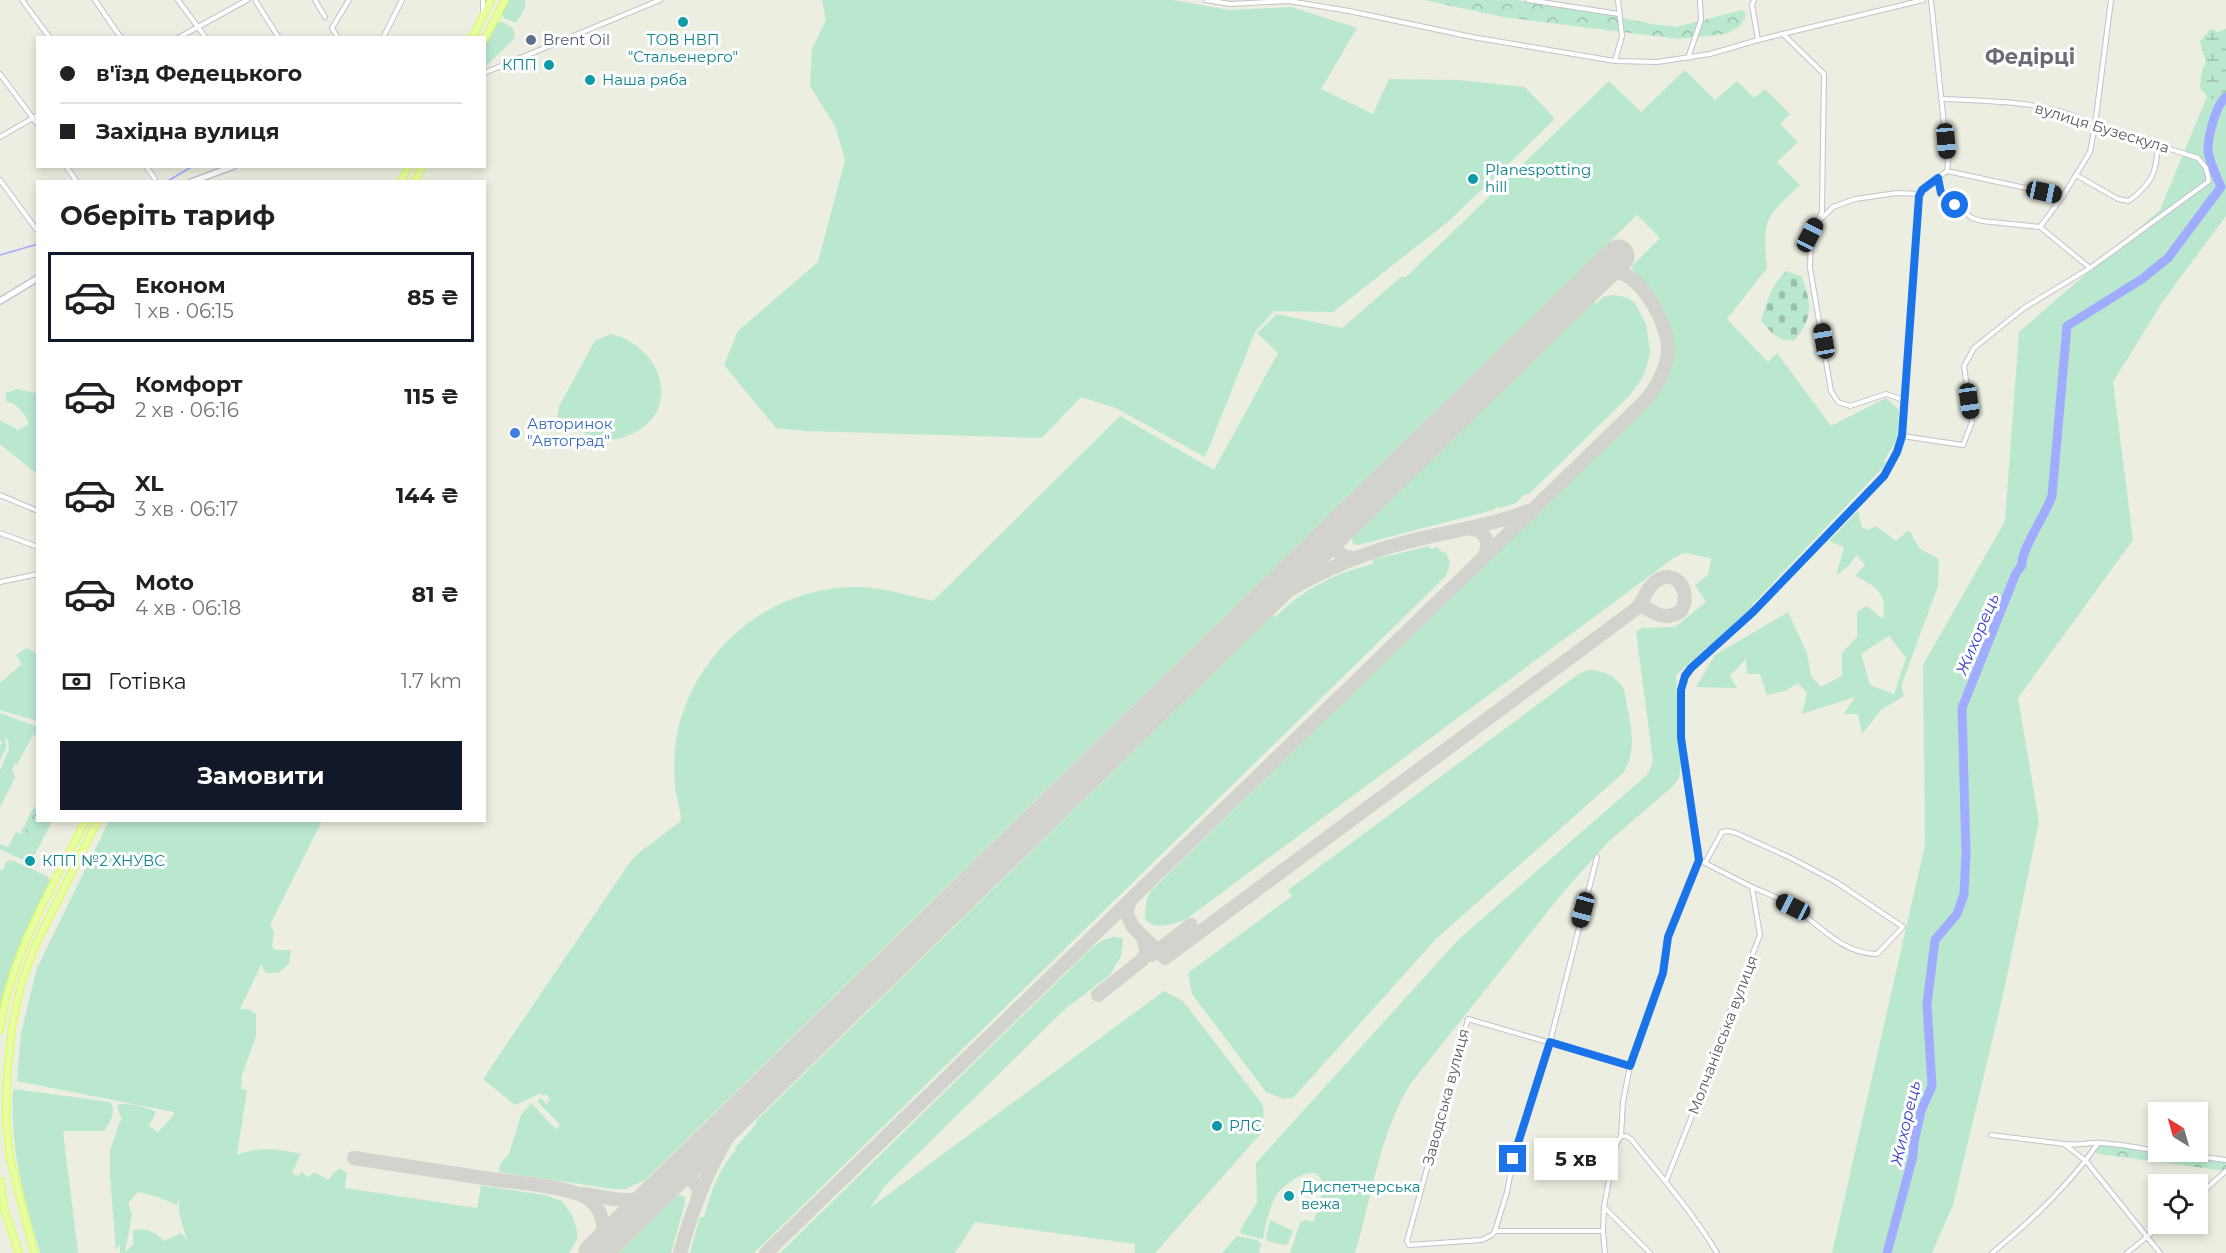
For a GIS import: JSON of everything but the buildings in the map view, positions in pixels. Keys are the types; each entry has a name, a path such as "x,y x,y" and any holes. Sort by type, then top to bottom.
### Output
{"main road":[{"path":"473,36 491,0"},
{"path":"486,36 504,0"},
{"path":"195,180 220,169"},
{"path":"0,301 36,279"},
{"path":"0,1030 10,983 26,942 85,822"},
{"path":"34,1253 10,1158 6,1120 12,1027 21,986 35,946 97,822"},
{"path":"0,1083 7,1086"},
{"path":"0,1181 5,1212 19,1253"}],"street":[{"path":"22,0 49,36"},
{"path":"95,0 121,36"},
{"path":"178,0 205,36"},
{"path":"181,36 247,0"},
{"path":"255,0 278,36"},
{"path":"315,0 326,17"},
{"path":"337,36 332,28 349,0"},
{"path":"383,36 402,0"},
{"path":"483,0 483,14"},
{"path":"486,72 660,0"},
{"path":"1206,0 1230,4 1290,0 1472,38 1616,61 1657,62 1710,54 1758,39 1923,0"},
{"path":"1530,0 1619,14"},
{"path":"1616,61 1622,36 1618,0"},
{"path":"1688,58 1701,20 1700,0"},
{"path":"1754,0 1752,5 1758,39"},
{"path":"1931,0 1943,99 1947,171"},
{"path":"2040,227 2063,196 2090,152 2111,0"},
{"path":"1782,34 1824,74 1822,212 1810,235 1810,268 1831,391 1838,402 1850,406 1886,394 1904,400"},
{"path":"0,74 36,123"},
{"name":"вулиця Бузескула","path":"1943,99 2007,101 2040,107 2158,144 2198,159 2206,168 2209,181 2090,268"},
{"path":"0,136 36,116"},
{"path":"2076,175 2118,199 2129,201 2144,190 2153,178 2158,144"},
{"path":"148,168 156,179"},
{"path":"1605,1253 1604,1207 1615,1146 1621,1136 1623,1102 1630,1066 1663,973 1668,937 1699,860 1684,771 1680,723 1681,690 1685,676 1753,612 1884,476 1897,452 1902,436 1920,194 1947,171"},
{"path":"1947,171 2063,196"},
{"path":"1902,436 1963,445 1972,422 1964,366 1974,348 2024,308 2090,268 2040,227 1972,218 1941,193 1938,178"},
{"path":"0,180 36,229"},
{"path":"1817,223 1833,207 1855,199 1897,193 1920,194"},
{"path":"0,495 36,510"},
{"path":"0,533 36,547"},
{"path":"1,581 36,574"},
{"path":"1699,860 1752,887 1793,907 1823,932 1863,954 1877,954 1903,927 1836,882 1736,833 1722,832 1705,863"},
{"path":"1597,857 1550,1042 1513,1159 1507,1192 1495,1231 1603,1231"},
{"name":"Молчанівська вулиця","path":"1666,1181 1761,935 1752,887"},
{"name":"Заводська вулиця","path":"1495,1231 1482,1240 1409,1245 1407,1241 1468,1019 1550,1042"},
{"path":"1550,1042 1630,1066"},
{"path":"1991,1135 2080,1146 2098,1143 2148,1150"},
{"path":"1621,1136 1631,1139 1666,1181 1701,1226 1717,1253"},
{"path":"1992,1253 2023,1228 2086,1161 2098,1143"},
{"path":"2064,1144 2086,1161 2160,1253"},
{"path":"2208,1158 2226,1160"},
{"path":"2208,1187 2226,1171"},
{"path":"1604,1207 1650,1253"},
{"path":"2127,1253 2151,1234"}],"green space":[{"path":"508,0 525,0 525,8 516,23 504,18 501,12"},
{"path":"822,0 1173,0 1229,10 1291,7 1357,28 1321,89 1373,114 1389,79 1458,80 1525,87 1555,119 1449,221 1333,312 1274,311 1255,332 1205,457 1116,408 1081,397 1042,438 806,431 776,428 724,365 738,331 818,262 845,160 835,126 810,86 812,49 826,20"},
{"path":"1424,0 1516,0 1676,27 1743,10 1746,16 1740,26 1726,34 1679,39 1503,17"},
{"path":"502,22 512,28 514,39 486,66 486,41 495,23"},
{"path":"2211,29 2218,32 2226,29 2226,92 2211,100 2200,88 2201,75 2206,62 2200,41"},
{"path":"2226,51 2226,216 2163,301 2113,382 2133,540 2018,698 2039,822 2003,995 1953,1205 1932,1253 1832,1253 1925,845 1923,665 2005,521 2019,332 2160,210"},
{"path":"1685,70 1715,100 1737,81 1754,98 1765,89 1790,114 1780,124 1798,142 1777,162 1800,185 1779,205 1768,220 1765,239 1767,268 1727,319 1768,362 1777,353 1831,426 1886,398 1899,410 1897,439 1884,461 1886,464 1752,605 1753,607 1676,675 1681,764 1679,778 1672,787 1608,842 1560,896 1411,1083 1391,1123 1384,1144 1355,1253 1290,1253 1300,1223 1305,1220 1314,1222 1322,1190 1320,1178 1316,1173 1309,1173 1294,1179 1277,1194 1270,1210 1263,1239 1242,1234 1240,1230 1257,1203 1256,1163 1458,940 1648,774 1653,761 1636,632 1642,628 1675,627 1706,602 1695,585 1708,575 1711,558 1684,553 1675,557 1185,920 1164,926 1149,923 1145,919 1146,903 1149,893 1642,409 1656,389 1665,370 1669,353 1669,336 1665,319 1657,302 1631,267 1660,238 1637,215 645,1180 625,1189 613,1189 499,1172 500,1164 509,1154 521,1115 531,1103 556,1129 560,1125 537,1101 541,1098 546,1104 550,1099 546,1094 543,1096 541,1093 515,1105 483,1079 630,862 681,821 675,785 675,757 676,740 685,708 699,679 717,652 740,629 767,611 796,597 828,589 870,588 933,601 1120,416 1214,470 1278,353 1257,333 1277,314 1342,328 1401,277 1406,277 1609,81 1641,112"},
{"path":"1786,271 1801,276 1809,302 1808,317 1795,340 1785,340 1776,336 1761,321 1773,288"},
{"path":"1612,295 1626,297 1634,302 1646,324 1650,351 1647,366 1641,380 1629,396 1529,494 1524,495 1516,503 1500,508 1498,506 1493,510 1358,545 1353,544 1352,538 1594,302 1596,304 1603,297"},
{"path":"611,334 630,341 645,353 655,367 661,383 661,399 655,415 643,428 624,437 607,440 584,433 557,417 559,406 595,341"},
{"path":"17,389 36,393 36,473 0,444 0,420 18,430 29,424 20,410 6,401 6,393"},
{"path":"1858,511 1862,528 1868,530 1876,526 1896,541 1909,530 1920,549 1939,559 1938,586 1901,686 1904,696 1881,710 1862,734 1858,714 1844,714 1855,697 1802,714 1807,693 1798,683 1785,691 1767,695 1760,674 1747,674 1746,659 1730,676 1737,688 1696,687 1715,655 1788,612 1807,653 1811,676 1821,687 1842,676 1842,653 1857,637 1857,612 1867,606 1883,619 1884,603 1874,587 1855,576 1865,565 1857,555 1836,576 1844,547 1829,541","holes":["1889,636 1906,658 1894,694 1870,685 1861,654"]},
{"path":"1429,546 1430,549 1437,547 1443,553 1446,552 1450,563 1446,576 754,1253 690,1253 700,1217 704,1217 720,1173 736,1150 735,1148 757,1123 756,1121 1273,615 1275,617 1297,598 1320,584 1373,564 1372,560"},
{"path":"27,648 36,653 36,721 0,710 0,683 22,664 16,655"},
{"path":"1589,670 1609,675 1624,689 1632,743 1628,763 1623,773 1436,939 1293,1098 1284,1099 1266,1092 1192,994 1188,973 1292,896 1288,890 1580,673"},
{"path":"0,713 36,726 36,736 33,735 17,765 15,764 12,768 15,778 0,807 0,771 9,749 8,740 5,738 6,748 0,761 2,742 0,740"},
{"path":"34,807 36,808 36,822 51,822 32,860 29,859 27,862 0,849 0,844 8,847 16,832 20,834"},
{"path":"36,813 36,822 41,822 43,827 21,854 14,850 14,844 22,837"},
{"path":"109,822 322,822 270,925 274,932 272,946 275,950 291,950 289,964 278,973 266,973 261,965 240,1009 249,1009 256,1014 256,1036 242,1075 241,1089 247,1090 237,1155 253,1150 269,1149 301,1154 292,1173 299,1176 301,1172 309,1177 314,1172 328,1180 339,1168 347,1173 345,1188 477,1208 481,1186 545,1195 562,1201 572,1215 577,1239 569,1253 120,1253 120,1244 116,1250 110,1176 110,1151 120,1121 122,1121 117,1105 137,1105 156,1112 149,1126 158,1132 174,1112 17,1081 21,1033 37,968","holes":["138,1192 177,1205 179,1199 179,1213 187,1240 181,1233 164,1241 150,1231 138,1230 133,1231 133,1245 125,1252 132,1215 128,1203"]},
{"path":"11,860 47,876 51,882 6,984 8,989 0,1032 0,870 3,870 6,862"},
{"path":"1113,937 1123,938 1121,956 1110,975 1065,1009 884,1187 870,1208 1164,991 1183,1001 1263,1105 1264,1130 1155,1253 1135,1253 1135,1244 975,1222 955,1253 780,1253 1093,947"},
{"path":"14,1089 110,1102 112,1106 112,1117 104,1131 63,1131 78,1253 40,1253 26,1204 16,1156 12,1105"},
{"path":"2097,1144 2148,1151 2148,1161 2099,1154 2090,1148"},
{"path":"2208,1159 2226,1162 2226,1171 2159,1162 2208,1162"},
{"path":"677,1196 685,1197 685,1203 671,1253 619,1253"},
{"path":"1270,1220 1293,1231 1290,1238 1287,1237 1290,1239 1288,1244 1267,1241"},
{"path":"1237,1236 1257,1240 1261,1244 1259,1253 1222,1253"}],"waterway":[{"name":"Жихорець","path":"1887,1253 1913,1156 1921,1111 1932,1086 1927,1004 1935,940 1957,914 1964,894 1966,854 1962,708 2016,573 2022,565 2025,551 2052,496 2067,326 2142,279 2168,258 2221,187 2208,150 2215,116 2226,97"},
{"path":"169,180 190,168"},
{"path":"0,255 36,245"}],"taxiway":[{"path":"766,1253 1645,401 1661,377 1666,364 1667,340 1659,316 1645,292 1627,276 1610,272 1591,282"},
{"path":"1235,628 1285,593 1338,565 1395,545 1491,523 1528,511"},
{"path":"1339,528 1336,540 1337,549 1344,556 1356,558"},
{"path":"1467,528 1478,531 1485,537 1487,546 1484,557"},
{"path":"1131,900 1126,912 1133,927 1165,958 1637,608 1642,606 1666,616 1681,611 1685,595 1683,588 1675,579 1669,577 1656,581 1637,608"},
{"path":"1152,955 1191,925"},
{"path":"1098,995 1142,960 1147,952 1143,938"},
{"path":"680,1253 702,1189 724,1143 745,1113 784,1068"},
{"path":"354,1158 544,1186 580,1194 593,1203 600,1214 603,1226 601,1247"},
{"path":"671,1179 680,1176 691,1179 699,1190 698,1199"},
{"path":"584,1194 629,1200 646,1198 655,1194"}],"runway":[{"path":"595,1253 1618,256"}],"place":[{"name":"ТОВ НВП \"Стальенерго\"","path":"683,22"},
{"name":"Brent Oil","path":"531,40"},
{"name":"КПП","path":"549,65"},
{"name":"Наша ряба","path":"590,80"},
{"name":"Planespotting hill","path":"1473,179"},
{"name":"Авторинок \"Автоград\"","path":"515,433"},
{"name":"КПП №2 ХНУВС","path":"30,861"},
{"name":"РЛС","path":"1217,1126"},
{"name":"Диспетчерська вежа","path":"1289,1196"}],"district":[{"name":"Федірці","path":"2030,57"}],"route":[{"path":"1513,1159 1550,1042 1630,1066 1663,973 1668,937 1699,860 1684,771 1681,738 1681,690 1685,676 1753,612 1884,476 1897,452 1902,436 1919,196 1922,190 1938,178 1941,193 1955,205"}]}
